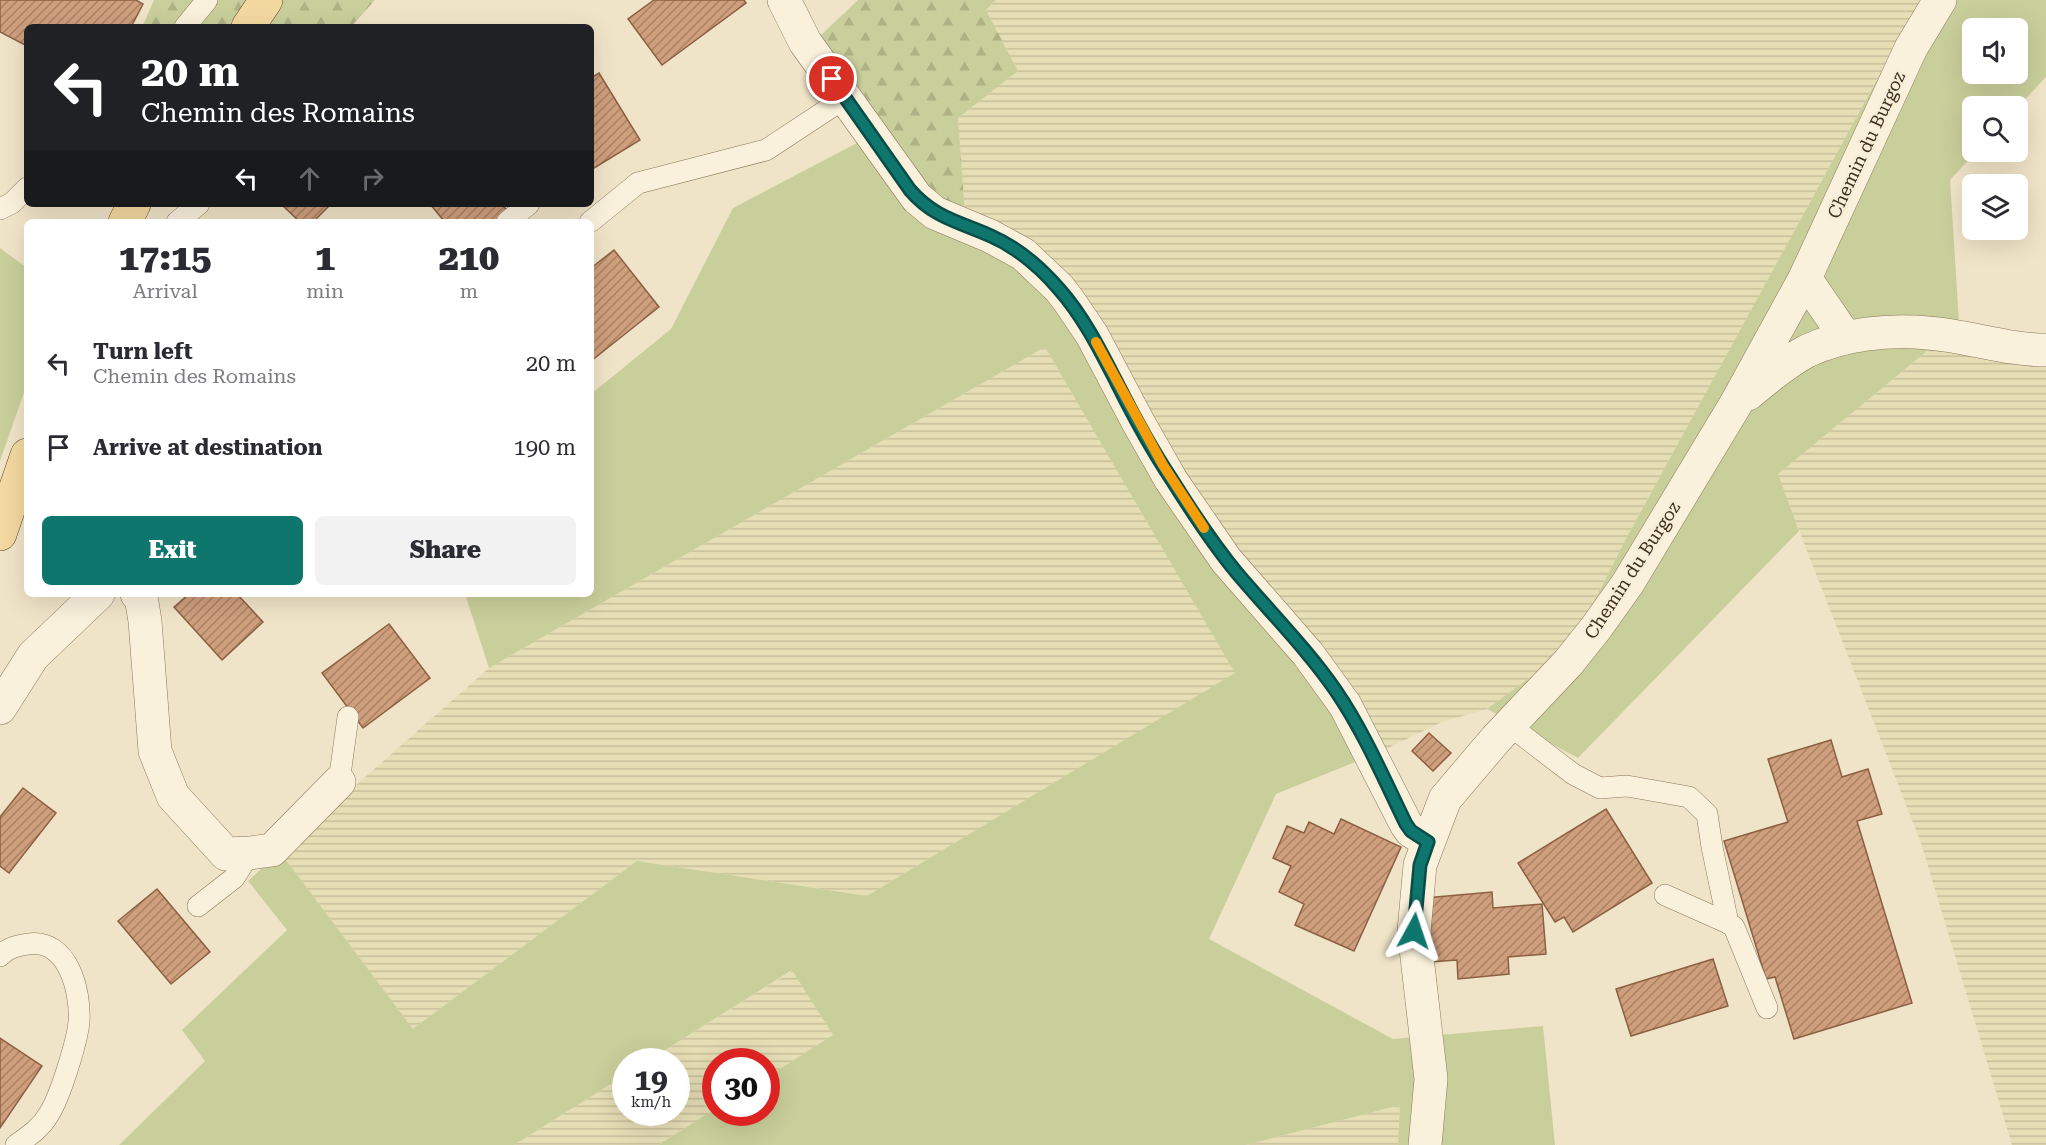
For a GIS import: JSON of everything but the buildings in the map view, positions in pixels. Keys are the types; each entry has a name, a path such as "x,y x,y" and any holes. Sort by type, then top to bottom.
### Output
{"main road":[{"path":"250,24 266,0"},
{"path":"0,534 24,464"}],"street":[{"path":"784,0 805,42 910,190 924,205 943,217 990,236 1023,254 1059,288 1069,301 1092,335 1171,480 1227,560 1313,661 1336,692 1355,722 1406,824 1411,831 1428,842"},
{"name":"Chemin du Burgoz","path":"1425,1145 1431,1079 1414,931 1420,865 1445,799 1509,725 1568,663 1628,584 1737,402 1805,278 1911,48 1940,0"},
{"path":"1805,278 1846,338"},
{"path":"1737,402 1807,351 1846,338 1887,333 1929,333 1991,344 2046,350"},
{"path":"0,708 33,656 95,597"},
{"path":"141,597 145,621 155,752 172,796 226,854 272,850 339,782"}],"lane":[{"path":"187,24 207,0"},
{"path":"594,219 638,183 765,150 845,98"},
{"path":"0,208 12,203 24,191"},
{"path":"181,219 195,207"},
{"path":"511,219 526,207"},
{"path":"339,782 348,717"},
{"path":"1509,725 1573,774 1599,788 1627,786 1689,797 1707,813 1728,922"},
{"path":"198,906 234,878 250,853"},
{"path":"1665,895 1728,922 1734,927 1767,1008"},
{"path":"0,956 8,947 38,943 57,950 68,966 75,986 79,1022 67,1069 50,1113 34,1133 16,1145"}],"shaded area":[{"path":"996,0 1925,0 1902,34 1628,535 1570,648 1487,709 1442,722 1380,752 965,213 958,118 1018,71 986,10"},
{"path":"1045,347 1236,673 867,896 637,861 413,1029 280,852 489,668"},
{"path":"1927,351 2046,358 2046,1145 2012,1145 1921,843 1777,474"},
{"path":"793,970 833,1035 780,1069 780,1048 702,1048 702,1117 690,1125 690,1048 668,1048"},
{"path":"612,1083 612,1126 688,1126 658,1145 514,1145"},
{"path":"1400,1105 1398,1145 1246,1145"}],"green space":[{"path":"154,0 375,0 354,24 143,24"},
{"path":"858,0 996,0 986,10 1018,71 958,118 965,213 857,143 828,91 821,35"},
{"path":"1925,0 2046,0 2046,77 2028,96 1962,96 1962,162 1967,162 1950,180 1961,353 1927,351 1778,474 1799,531 1578,758 1487,709 1570,648 1628,535 1902,34"},
{"path":"857,143 965,213 1046,257 1172,463 1380,752 1276,794 1209,939 1393,1039 1543,1026 1555,1145 1398,1145 1400,1105 1246,1145 658,1145 702,1117 702,1126 780,1126 780,1069 833,1035 792,970 668,1048 612,1048 612,1083 514,1145 119,1145 205,1061 182,1030 287,930 248,881 280,852 413,1029 637,861 867,896 1235,673 1045,347 489,668 466,597 594,597 594,392 671,329 733,208"},
{"path":"0,248 24,266 24,393 0,461"}],"slow traffic":[{"path":"1096,342 1171,480 1204,528"}],"route":[{"path":"832,79 910,190 924,205 935,213 1014,248 1059,288 1092,335 1171,480 1227,560 1324,674 1355,722 1406,824 1417,836 1428,842 1420,865 1414,931"}]}
